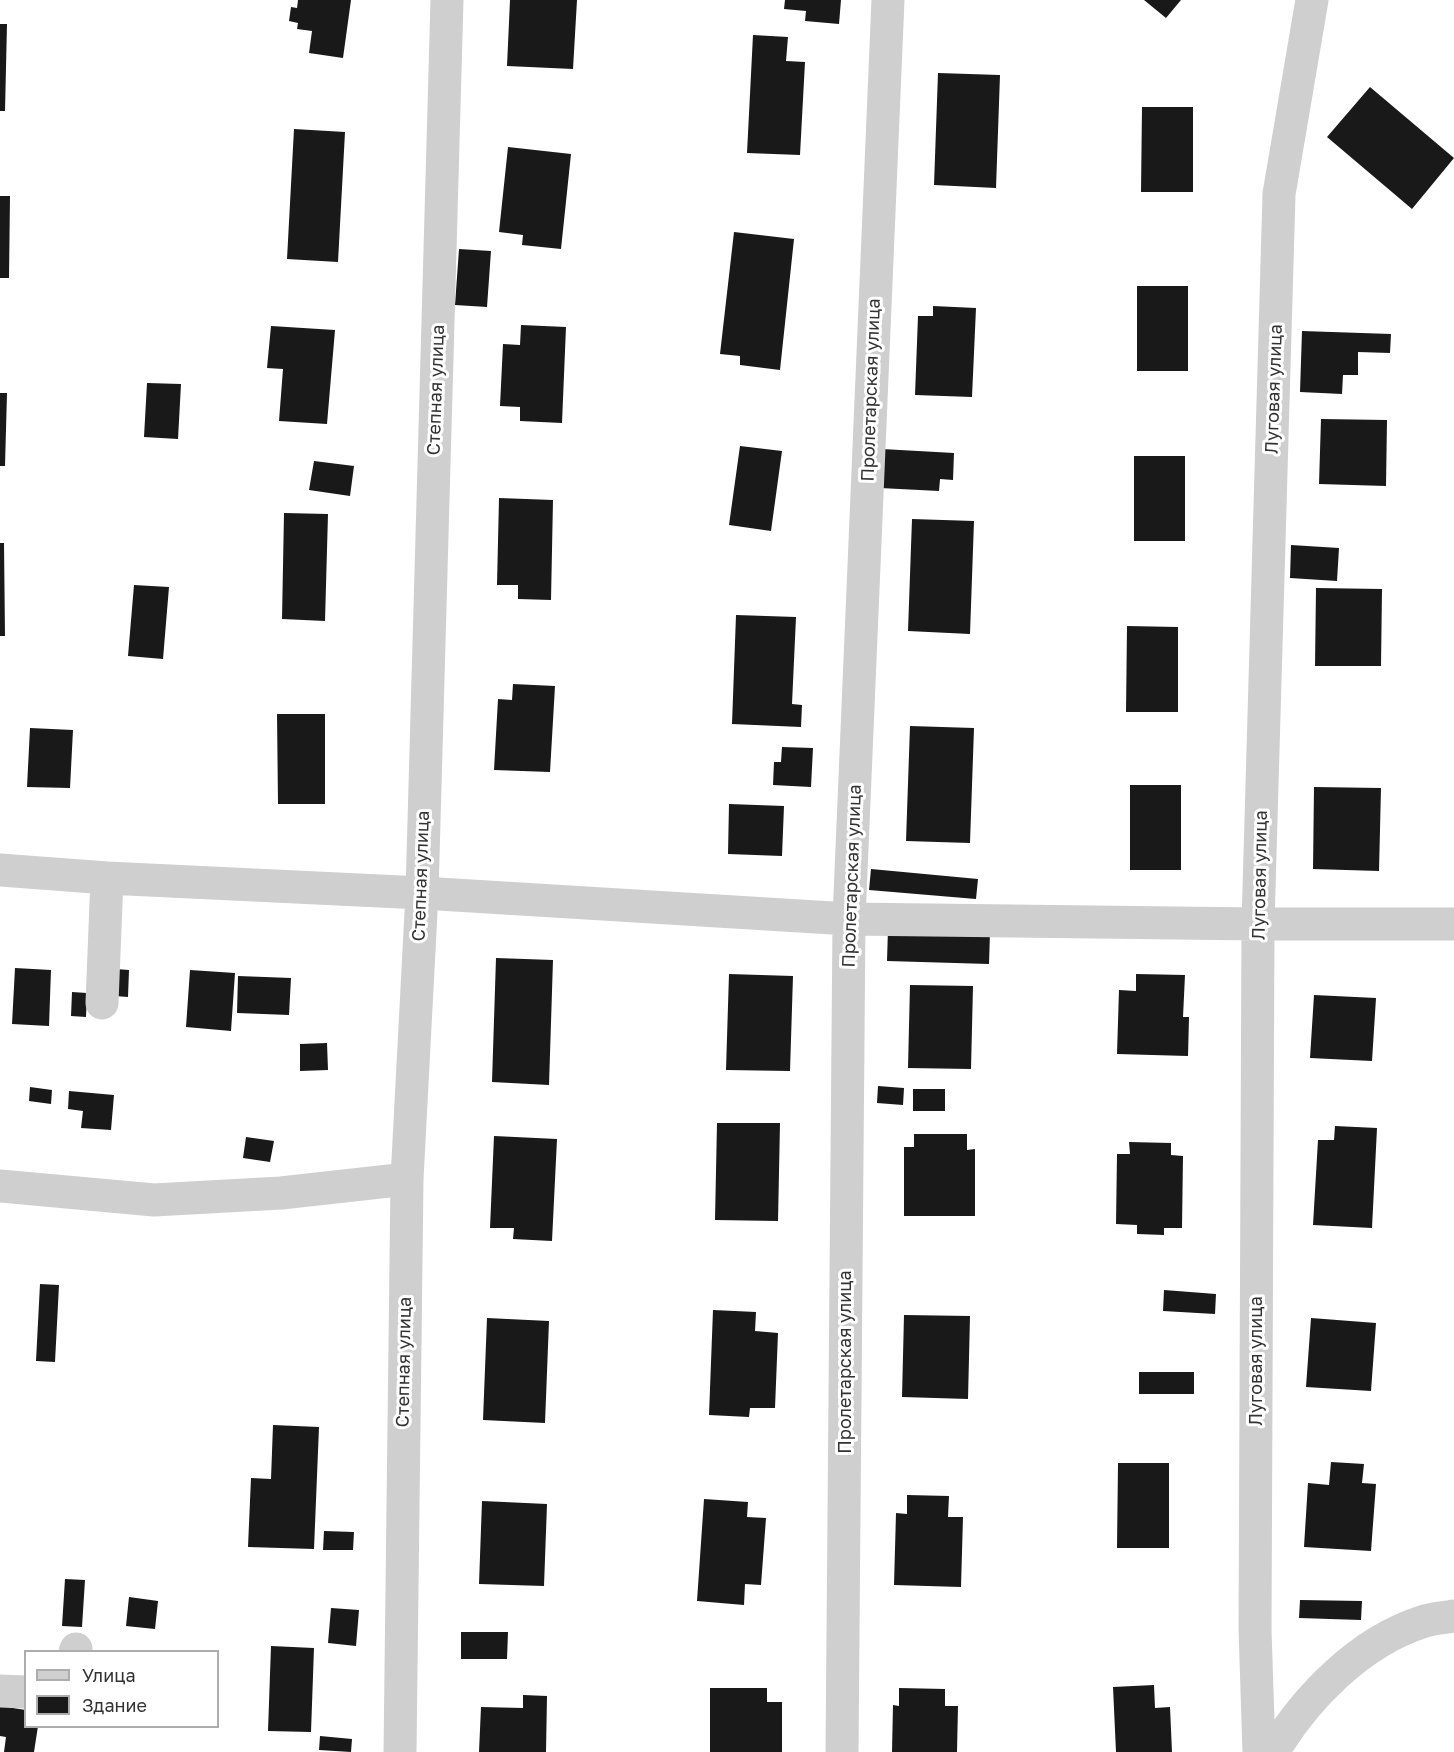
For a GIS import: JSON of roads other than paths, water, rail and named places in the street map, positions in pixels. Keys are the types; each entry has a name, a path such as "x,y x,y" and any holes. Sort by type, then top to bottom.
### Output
{"street":[{"name":"Степная улица","path":"400,1752 407,1179 422,893 447,0"},
{"name":"Пролетарская улица","path":"842,1752 849,919 888,0"},
{"name":"Луговая улица","path":"1259,1752 1255,1629 1258,924 1280,194 1312,0"},
{"path":"0,870 107,878 422,893 849,919 1454,924"},
{"path":"102,1003 107,878"},
{"path":"0,1186 154,1200 281,1193 407,1179"},
{"path":"1273,1752 1305,1705 1356,1659 1397,1633 1423,1621 1454,1616"},
{"path":"0,1691 24,1692"}]}
